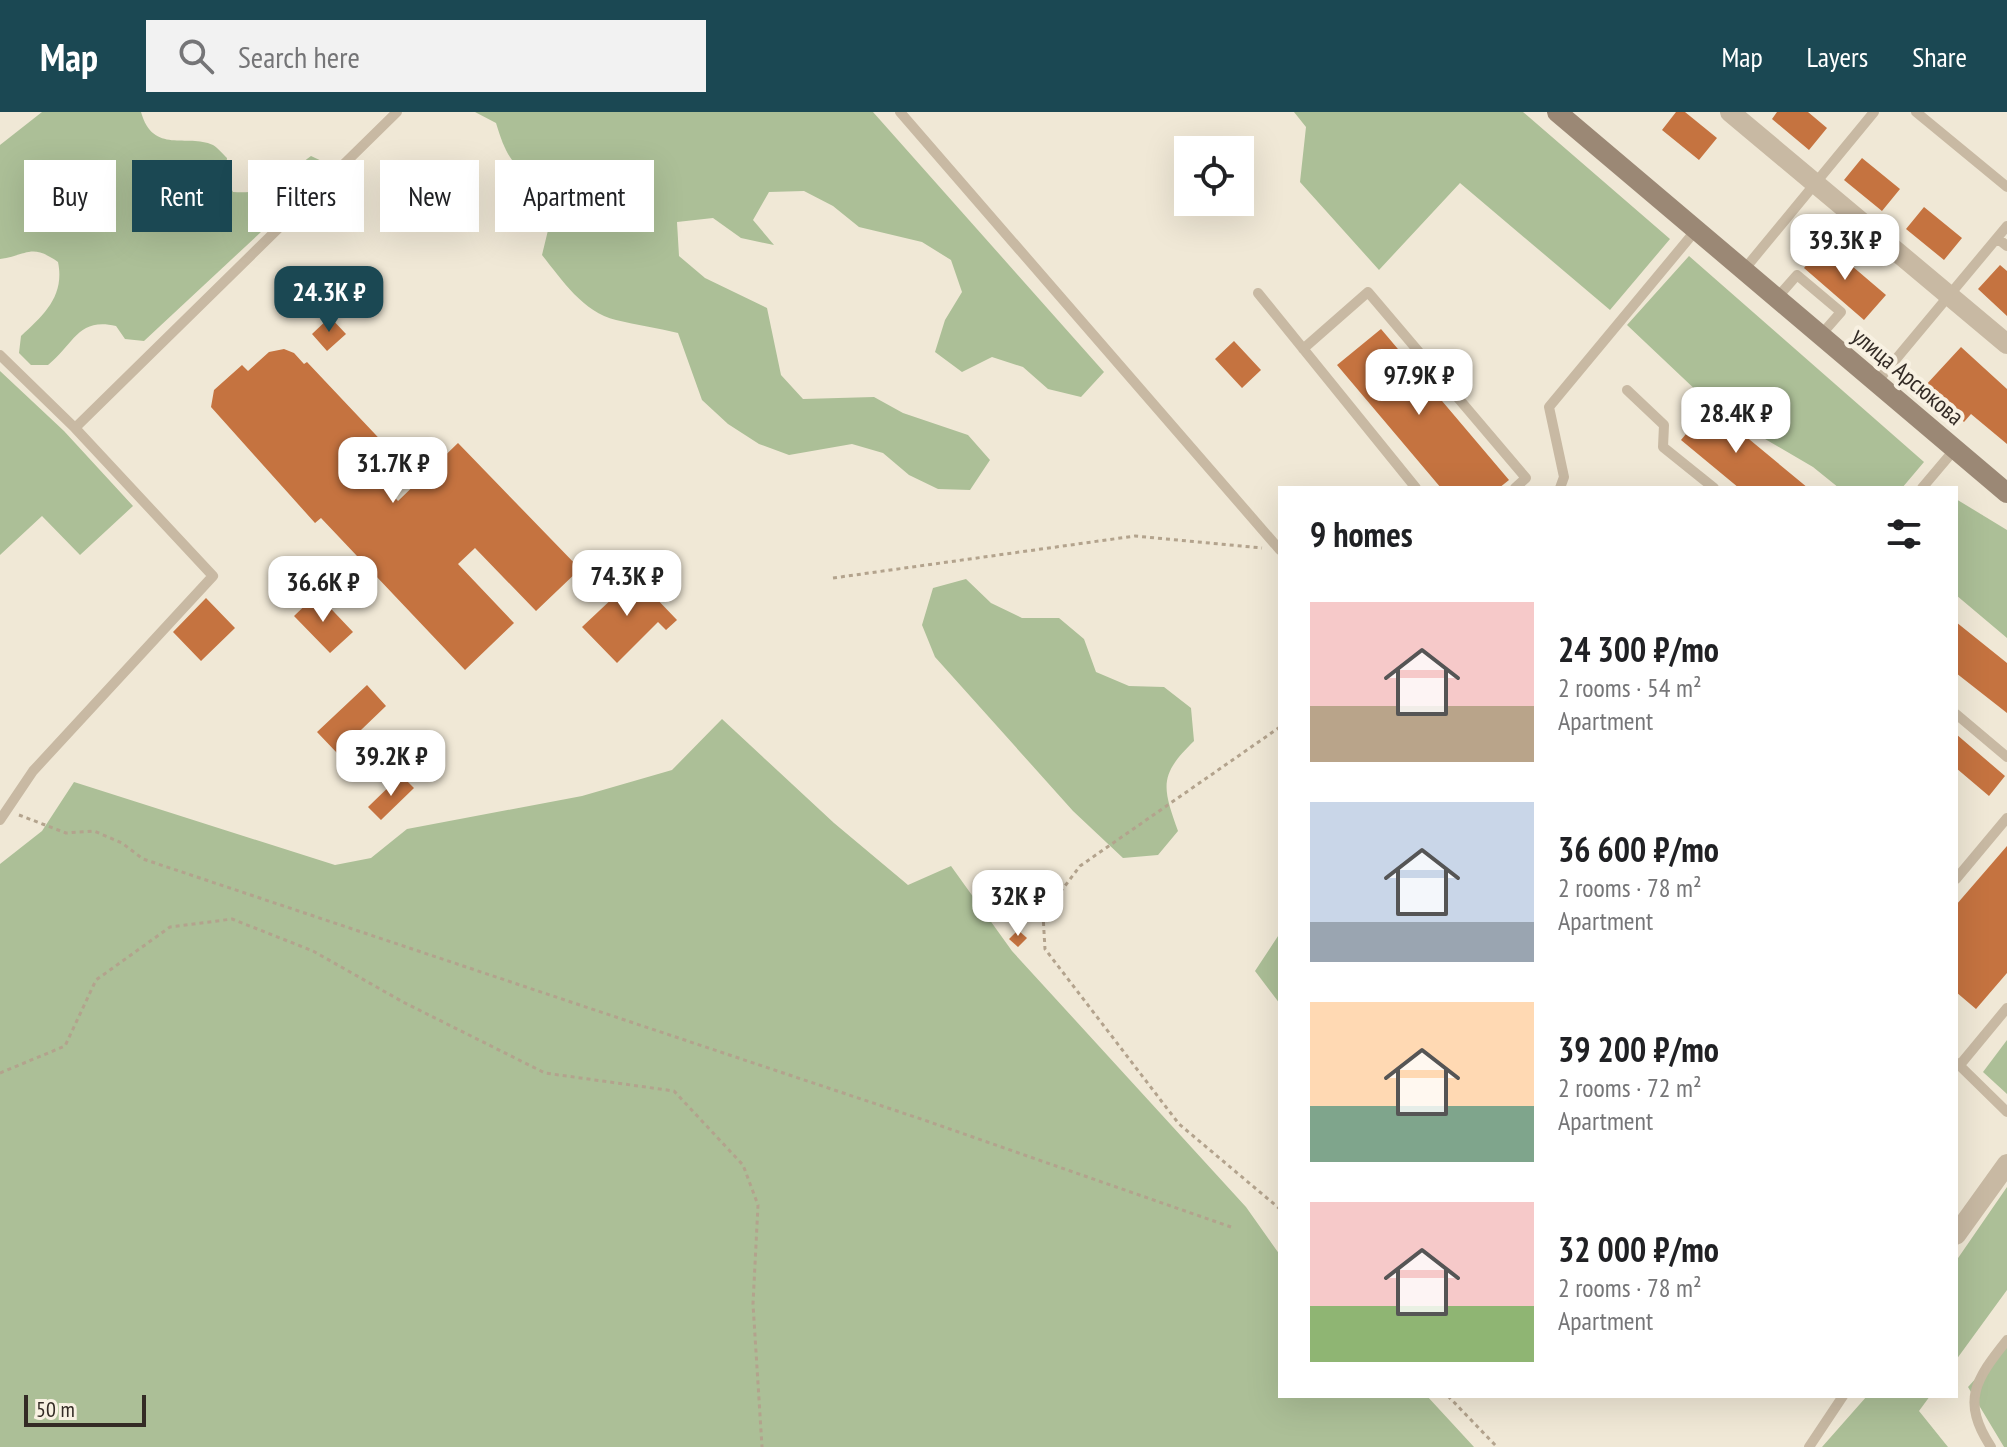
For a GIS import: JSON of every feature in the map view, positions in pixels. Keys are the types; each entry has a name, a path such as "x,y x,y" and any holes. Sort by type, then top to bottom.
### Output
{"street":[{"name":"улица Арсюкова","path":"1557,112 2007,493"},
{"path":"1730,112 2007,344"},
{"path":"1958,1232 2007,1164"}],"lane":[{"path":"75,428 397,112"},
{"path":"900,112 1278,548"},
{"path":"1743,271 1874,112"},
{"path":"1916,112 2007,187"},
{"path":"1876,383 2007,226"},
{"path":"1561,486 1564,477 1549,407 1696,230"},
{"path":"1997,238 2007,246"},
{"path":"1776,299 1797,275 1841,312 1820,336"},
{"path":"1303,349 1368,292 1526,478 1517,486"},
{"path":"1258,293 1414,486"},
{"path":"0,355 75,428 213,576 33,771 0,820"},
{"path":"1627,390 1664,425 1663,447 1712,486"},
{"path":"1924,486 1955,449"},
{"path":"1958,716 2007,757"},
{"path":"1958,877 2007,818"},
{"path":"1958,1063 2007,1008"},
{"path":"1958,1065 2007,1112"},
{"path":"1991,1447 1979,1428 1971,1402 1985,1367 2007,1340"},
{"path":"1809,1447 1842,1398"}],"path":[{"path":"833,578 1135,536 1278,550"},
{"path":"1278,728 1080,866 1043,915 1045,949 1179,1124 1278,1207"},
{"path":"6,810 66,833 94,831 122,843 143,859 924,1120 1231,1227"},
{"path":"0,1073 65,1046 96,980 170,927 232,919 313,951 403,1002 545,1073 674,1091 743,1165 758,1205 753,1304 762,1447"},
{"path":"1450,1398 1497,1447"}],"green space":[{"path":"42,112 141,112 154,134 172,140 213,145 227,158 132,160 132,232 232,232 232,190 248,192 248,232 261,232 144,341 125,339 116,326 93,325 78,334 48,365 31,365 19,353 21,336 51,304 58,285 58,262 35,252 0,259 0,145"},
{"path":"475,112 873,112 1104,372 1081,397 1048,389 1023,367 992,357 962,372 935,352 945,320 962,292 951,260 922,242 859,227 833,206 804,191 769,192 753,220 774,245 741,238 713,218 677,222 679,256 705,278 767,308 781,375 803,399 874,397 903,413 968,435 990,460 970,490 938,489 909,475 883,453 852,444 789,455 759,444 728,424 702,400 678,333 616,320 593,310 583,303 542,255 548,232 654,232 654,160 512,160 496,123"},
{"path":"1294,112 1523,112 1670,239 1610,310 1460,183 1379,270 1300,182 1306,127"},
{"path":"1689,256 1924,462 1904,486 1837,486 1813,467 1719,412 1627,325"},
{"path":"0,371 64,431 133,506 80,555 42,516 0,555"},
{"path":"1958,500 2007,530 2007,638 1958,597"},
{"path":"966,579 991,603 1022,618 1059,618 1084,639 1096,672 1129,686 1164,687 1191,708 1194,741 1174,763 1167,782 1169,803 1178,831 1158,855 1123,858 1073,811 935,657 922,625 933,588"},
{"path":"722,719 834,823 908,885 951,866 1012,951 1246,1207 1278,1252 1278,1398 1429,1398 1474,1447 0,1447 0,864 42,831 74,782 335,865 371,858 407,829 582,796 672,770"},
{"path":"1278,936 1278,1001 1255,971"},
{"path":"2007,1040 2007,1094 1983,1072"},
{"path":"2007,1187 2007,1290 1958,1357 1958,1258"},
{"path":"2007,1344 2007,1447 2004,1447 1968,1387"},
{"path":"1865,1398 1929,1398 1919,1411 1948,1447 1822,1447"}],"building":[{"path":"1676,112 1685,112 1717,138 1699,160 1662,130"},
{"path":"1777,112 1808,112 1827,128 1809,150 1772,119"},
{"path":"1862,158 1900,189 1882,211 1844,180"},
{"path":"1924,207 1962,238 1944,260 1906,229"},
{"path":"1825,243 1886,295 1864,320 1804,268"},
{"path":"2000,265 2007,271 2007,316 1978,289"},
{"path":"330,317 346,334 327,351 312,334"},
{"path":"1381,329 1509,480 1502,486 1439,486 1337,365"},
{"path":"1234,341 1261,370 1242,388 1215,359"},
{"path":"1961,347 2007,389 2007,444 1971,414 1964,422 1925,386"},
{"path":"284,349 294,353 304,364 307,362 391,451 370,471 398,501 458,443 580,569 536,611 475,548 458,564 514,623 465,670 321,518 315,523 211,407 214,390 242,365 248,371 269,352"},
{"path":"1709,406 1806,486 1737,486 1681,440"},
{"path":"628,569 677,620 666,630 658,622 617,663 582,627 616,595 622,586 617,580"},
{"path":"317,594 353,632 330,653 294,616"},
{"path":"206,598 235,628 201,661 173,632"},
{"path":"1958,624 2007,663 2007,713 1958,675"},
{"path":"367,685 386,706 337,753 317,732"},
{"path":"1958,736 2005,776 1989,796 1958,770"},
{"path":"401,775 414,788 381,820 368,807"},
{"path":"2007,846 2007,973 1976,1009 1958,994 1958,903"},
{"path":"1018,930 1027,938 1018,947 1009,939"}]}
